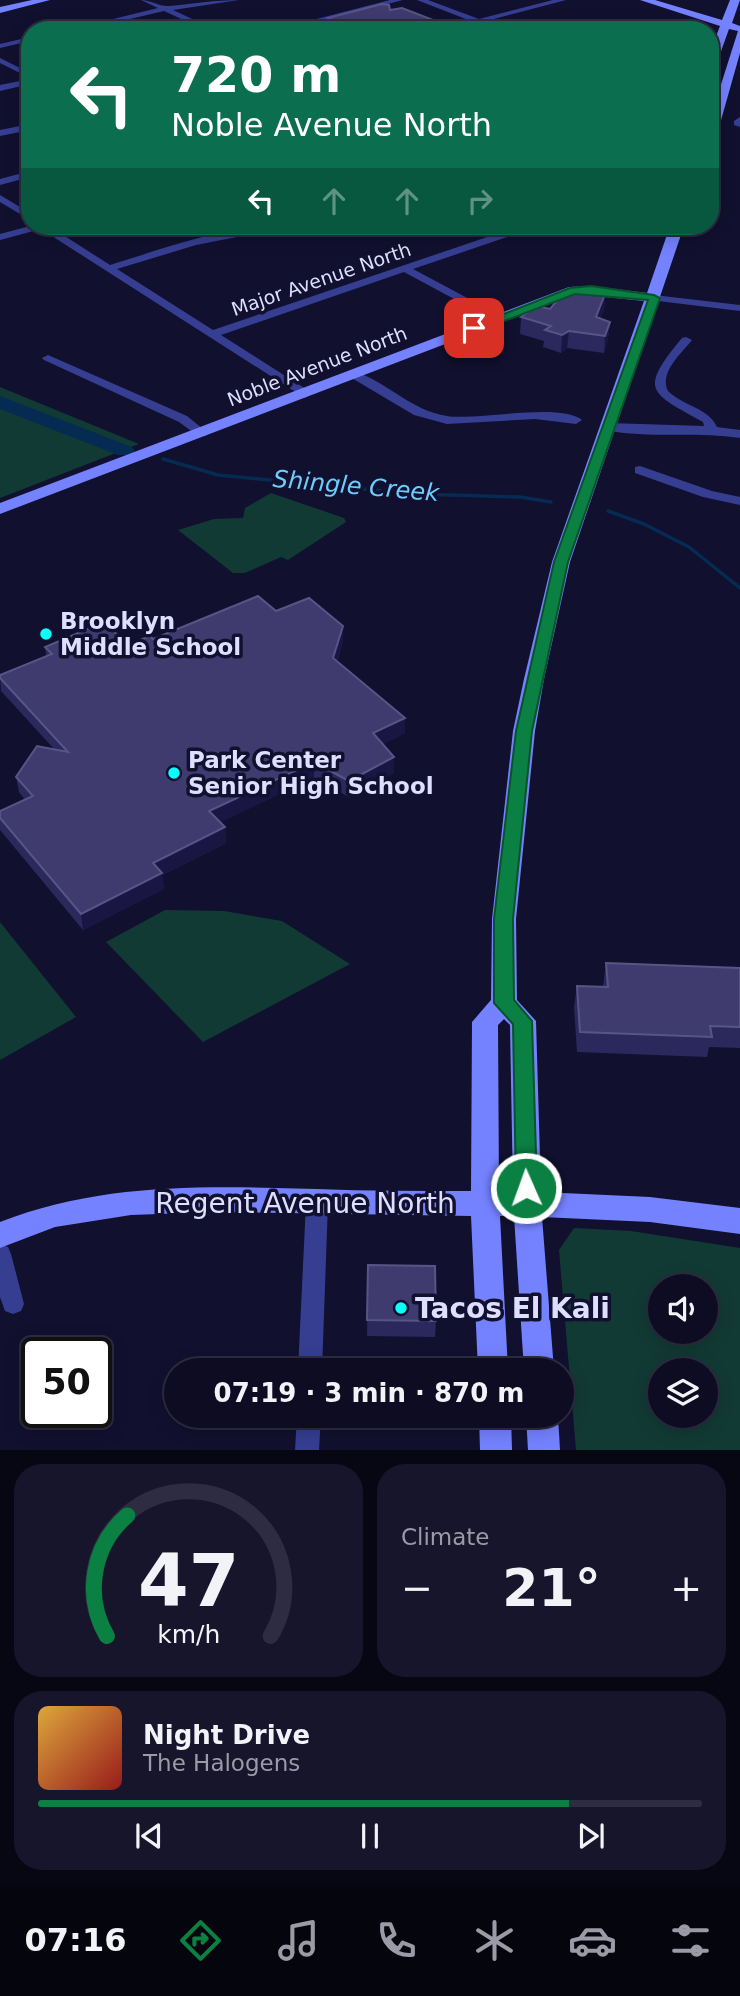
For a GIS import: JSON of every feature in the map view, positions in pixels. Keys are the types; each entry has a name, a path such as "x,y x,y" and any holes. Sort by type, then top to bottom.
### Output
{"main road":[{"path":"0,10 45,0"},
{"path":"645,0 726,23"},
{"path":"662,0 711,11 722,8 733,0"},
{"path":"719,43 733,0"},
{"path":"673,3 726,23 739,35 719,99"},
{"path":"492,1358 485,1203 485,1022 504,1003 503,919 527,718 561,562 674,235"},
{"name":"Noble Avenue North","path":"0,509 574,290 654,298"},
{"path":"504,1003 523,1021 527,1204 538,1358"},
{"name":"Regent Avenue North","path":"0,1235 52,1215 101,1206 184,1201 527,1204 641,1210 740,1221"},
{"path":"495,1428 496,1450"},
{"path":"543,1428 544,1450"}],"street":[{"path":"145,0 192,21"},
{"path":"112,21 165,9 235,0"},
{"path":"314,21 399,0"},
{"path":"421,0 479,21 562,0"},
{"path":"0,46 21,41"},
{"path":"0,60 21,73"},
{"path":"0,88 21,82"},
{"path":"0,133 21,129"},
{"path":"0,182 21,176"},
{"path":"0,198 21,211"},
{"path":"0,237 21,232"},
{"path":"57,235 305,394"},
{"path":"110,268 194,242 230,235"},
{"name":"Major Avenue North","path":"213,334 503,235"},
{"path":"405,269 499,319"},
{"path":"654,298 740,308"},
{"path":"686,340 660,377 661,386 669,399 708,420 712,430"},
{"path":"48,358 170,413 202,433"},
{"path":"354,374 418,412 447,420 535,415 576,420"},
{"path":"608,427 712,430 740,434"},
{"path":"640,470 708,494 740,501"},
{"path":"311,1358 317,1203"},
{"path":"0,1254 13,1304"},
{"path":"307,1450 308,1428"}],"green space":[{"path":"0,387 139,444 0,498"},
{"path":"271,493 344,518 346,522 288,560 281,557 245,573 233,573 178,530 214,519 243,518 245,508"},
{"path":"165,910 224,911 282,921 350,964 203,1042 106,942"},
{"path":"0,922 76,1017 0,1060"},
{"path":"574,1228 631,1231 740,1248 740,1450 576,1450 574,1358 568,1358 559,1250"}],"building":[{"path":"382,4 389,5 390,10 402,8 436,21 334,21 328,18"},
{"path":"586,288 605,294 596,317 610,322 605,336 569,331 562,335 545,330 551,326 521,317 537,306 550,309 560,297"},
{"path":"258,596 276,611 309,598 343,626 333,658 405,718 373,733 394,757 349,781 314,762 209,811 225,827 153,863 162,873 81,914 0,818 0,811 33,796 16,777 37,746 68,752 0,675 52,654 45,647 104,622 128,645 150,636 153,639"},
{"path":"606,963 740,968 740,1027 710,1026 712,1037 580,1032 577,986 608,987"},
{"name":"Tacos El Kali","path":"368,1265 435,1266 436,1321 367,1320"}],"waterway":[{"name":"Shingle Creek","path":"0,402 125,451"},
{"name":"Shingle Creek","path":"163,459 218,475 415,494 520,497 551,502"},
{"name":"Shingle Creek","path":"608,511 644,524 689,547 740,588"}],"place":[{"name":"Brooklyn Middle School","path":"46,634"},
{"name":"Park Center Senior High School","path":"174,773"},
{"name":"Tacos El Kali","path":"401,1308"}],"route":[{"path":"474,328 580,289 654,298 561,562 524,731 503,919 503,970 504,1003 523,1021 526,1188"}]}
